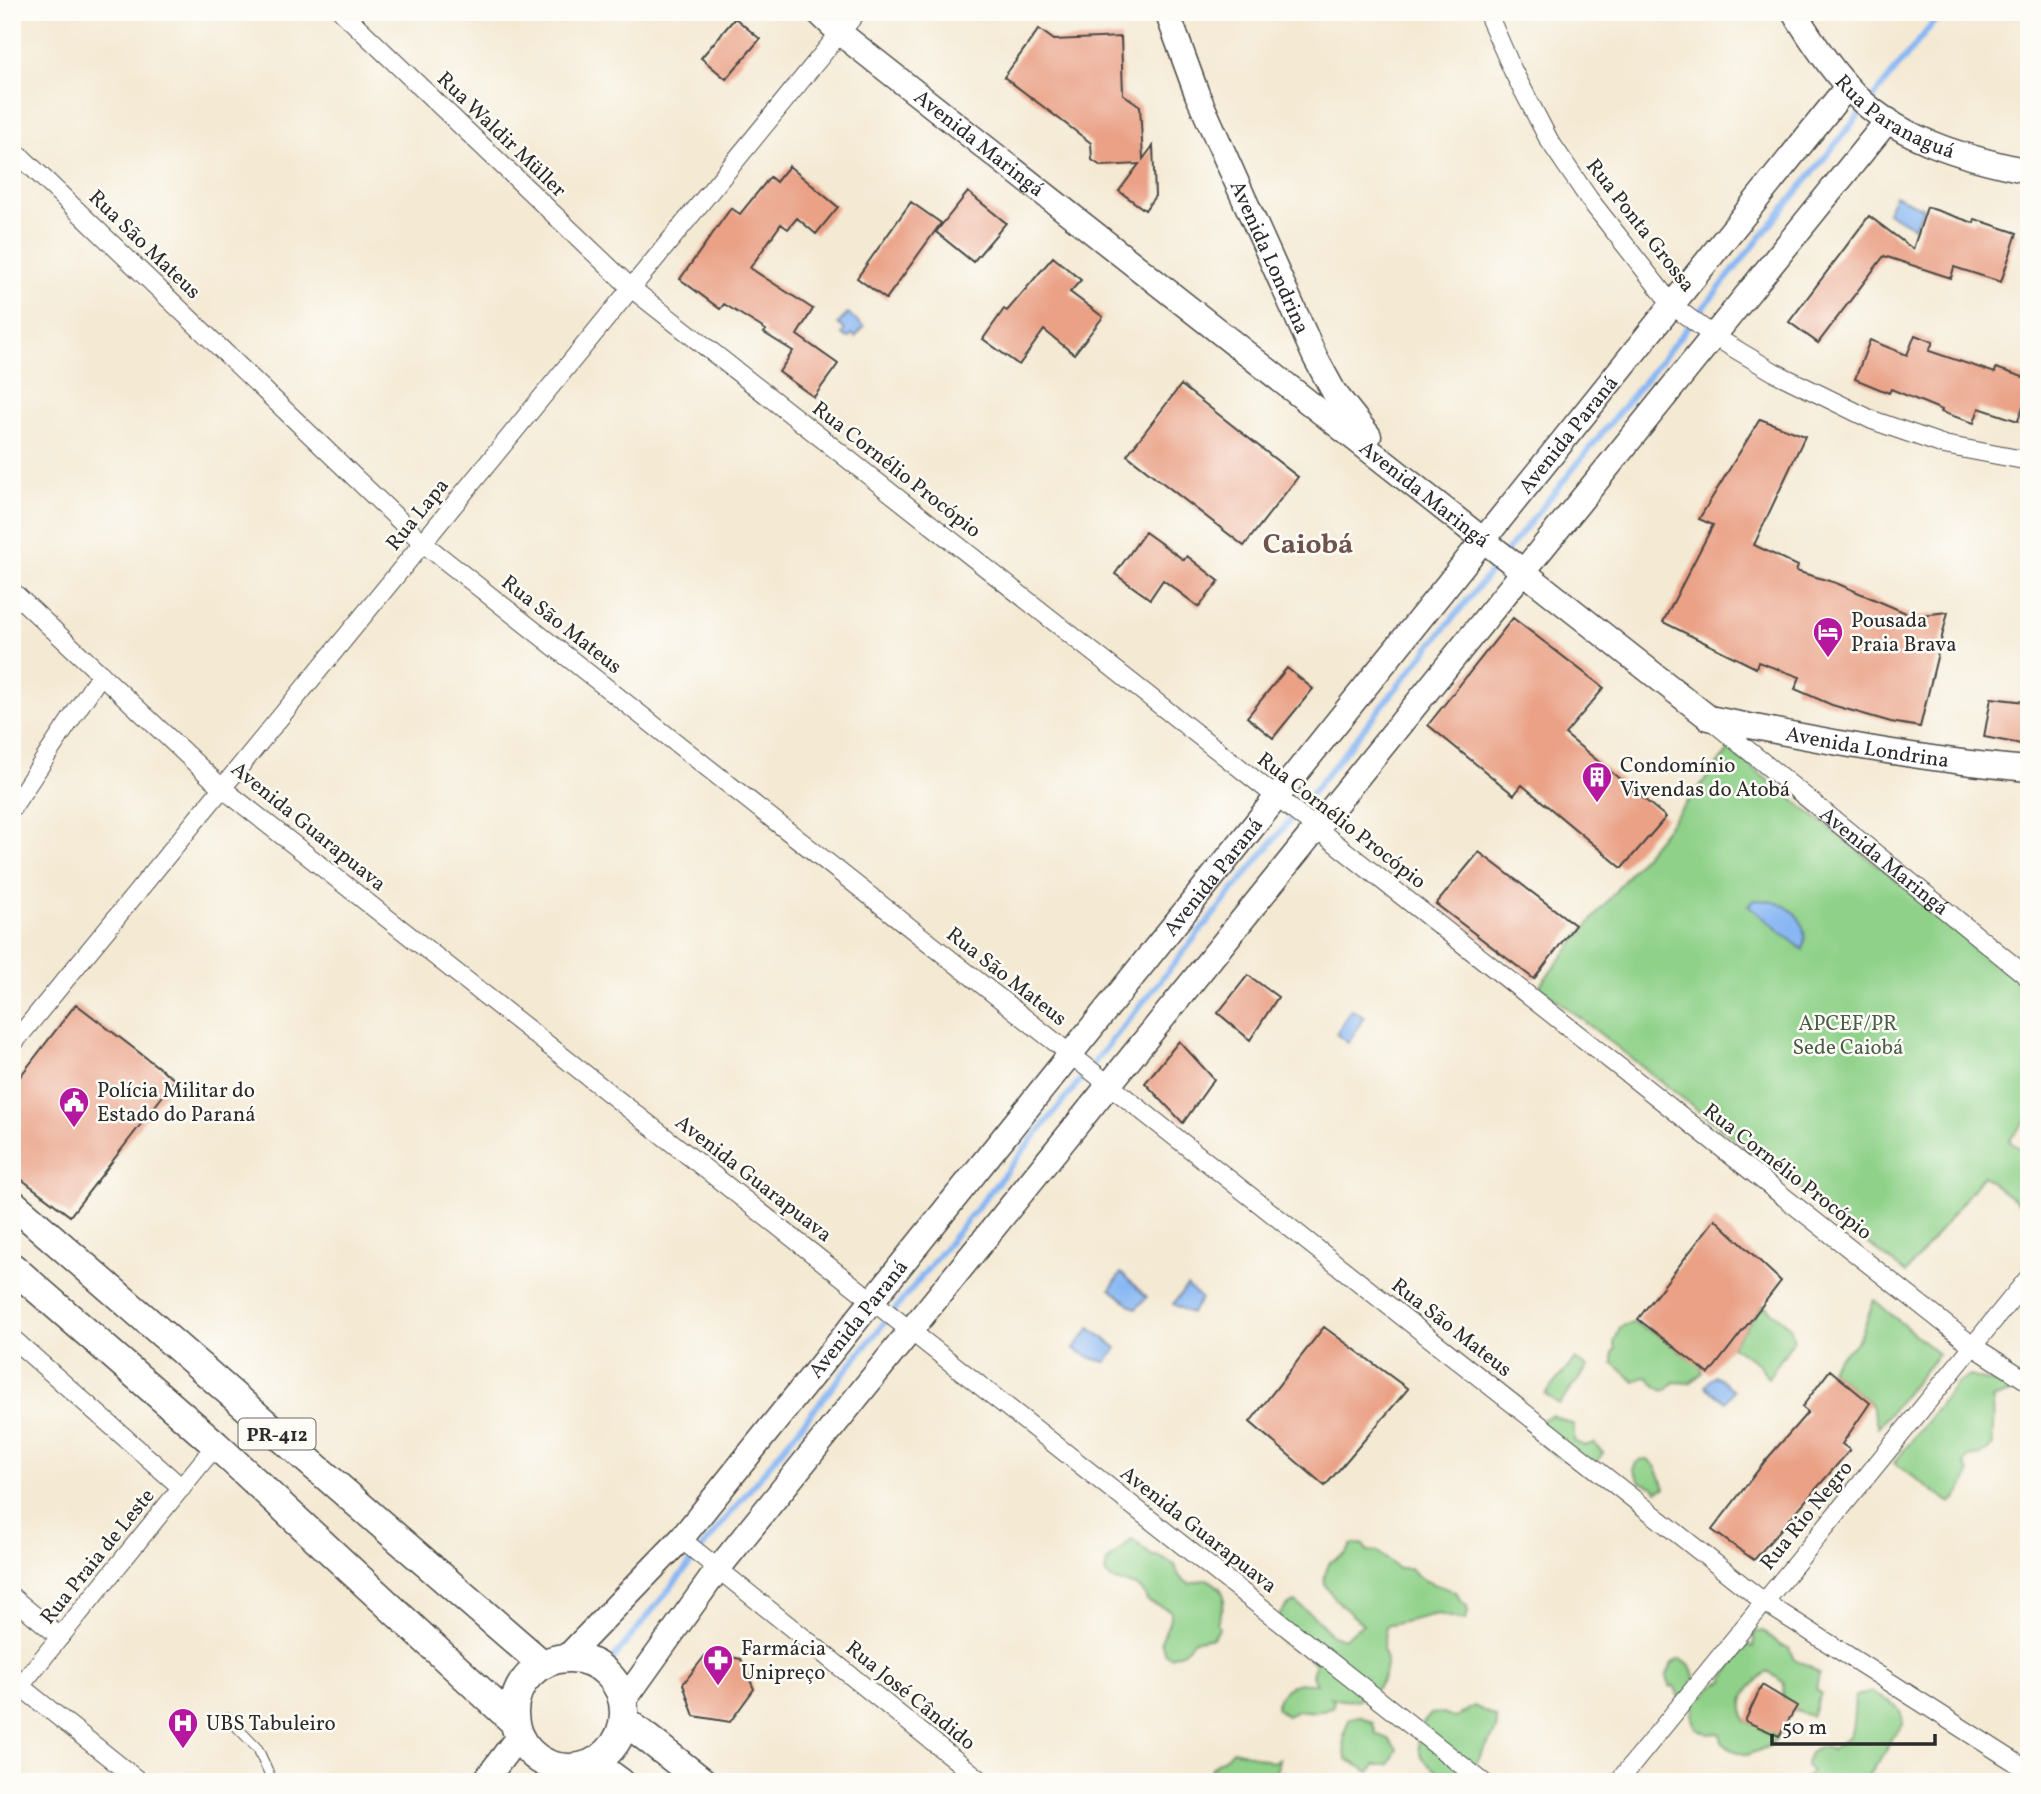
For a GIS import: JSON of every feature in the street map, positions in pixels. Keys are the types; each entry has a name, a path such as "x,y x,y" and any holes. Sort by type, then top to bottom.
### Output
{"main road":[{"name":"PR-412","path":"12,1203 108,1289 554,1661 579,1658 603,1669 619,1689 623,1711 704,1782"},
{"name":"PR-412","path":"12,1267 216,1445 516,1729 528,1752 542,1763 620,1782"},
{"path":"516,1729 514,1704 519,1688 529,1674 554,1661"},
{"path":"580,1771 609,1752 619,1737 623,1711"}],"street":[{"name":"Rua Waldir Müller","path":"342,12 631,288"},
{"name":"Avenida Maringá","path":"818,12 840,33 1709,718 2029,978"},
{"name":"Rua Lapa","path":"12,1045 857,12"},
{"name":"Avenida Londrina","path":"1167,12 1197,94 1315,358 1334,392 1409,481"},
{"name":"Rua Ponta Grossa","path":"1487,12 1513,71 1549,140 1597,210 1675,307 1714,336 1774,372 1872,420 1944,445 2029,461"},
{"name":"Rua Paranaguá","path":"1794,12 1813,43 1848,88 1886,119 1931,143 1980,161 2029,171"},
{"name":"Avenida Paraná","path":"554,1661 681,1539 876,1303 1281,801 1483,541 1675,307 1848,88"},
{"path":"623,1711 718,1569 908,1328 1104,1081 1524,573 1886,119"},
{"name":"Rua São Mateus","path":"12,148 423,543 1764,1602 2029,1771"},
{"name":"Rua Cornélio Procópio","path":"631,288 1973,1346 2029,1382"},
{"path":"1278,378 1301,377 1315,358"},
{"name":"Avenida Guarapuava","path":"12,591 222,788 1483,1782"},
{"path":"12,808 101,674"},
{"name":"Avenida Londrina","path":"1709,718 1859,748 1960,764 2029,769"},
{"name":"Rua Rio Negro","path":"1618,1782 2029,1277"},
{"path":"12,1338 182,1488"},
{"name":"Rua Praia de Leste","path":"16,1691 216,1445"},
{"name":"Rua José Cândido","path":"681,1539 983,1782"},
{"path":"12,1597 60,1637"},
{"path":"16,1691 140,1782"},
{"path":"484,1782 516,1729"}],"lane":[{"path":"228,1718 258,1749 274,1782"}],"green space":[{"name":"APCEF/PR Sede Caiobá","path":"1729,750 2029,983 2029,1116 2009,1141 2029,1155 2029,1211 1983,1176 1906,1273 1539,986"},
{"path":"1874,1300 1938,1354 1878,1427 1870,1403 1830,1370 1835,1361 1859,1338"},
{"path":"1763,1305 1790,1326 1794,1340 1768,1378 1759,1364 1731,1346"},
{"path":"1633,1323 1656,1333 1701,1367 1702,1373 1690,1383 1674,1382 1664,1391 1649,1378 1644,1377 1635,1382 1613,1363 1616,1349 1614,1343 1620,1327"},
{"path":"1575,1359 1588,1367 1559,1404 1545,1394"},
{"path":"1970,1376 2002,1385 2010,1393 1992,1399 1993,1446 1981,1455 1968,1457 1964,1464 1969,1473 1966,1482 1950,1503 1894,1463 1957,1383"},
{"path":"1552,1415 1574,1425 1574,1441 1584,1446 1594,1443 1603,1453 1595,1463 1560,1458 1544,1446 1535,1430 1542,1420"},
{"path":"1641,1460 1648,1460 1656,1467 1665,1488 1657,1491 1654,1487 1640,1482 1633,1469"},
{"path":"1132,1539 1152,1556 1158,1556 1175,1565 1180,1577 1190,1584 1207,1579 1220,1588 1224,1602 1217,1622 1219,1628 1213,1637 1193,1641 1184,1652 1170,1657 1165,1653 1161,1641 1171,1618 1171,1611 1147,1601 1134,1585 1116,1581 1105,1573 1107,1562"},
{"path":"1362,1544 1368,1551 1378,1552 1397,1568 1410,1568 1425,1581 1457,1593 1467,1606 1465,1620 1437,1614 1386,1626 1383,1648 1386,1664 1375,1690 1359,1699 1341,1700 1331,1697 1334,1701 1332,1707 1316,1712 1297,1710 1287,1716 1276,1708 1281,1695 1296,1684 1316,1684 1312,1675 1315,1665 1302,1653 1283,1643 1276,1631 1278,1619 1285,1608 1296,1602 1331,1635 1344,1639 1363,1624 1336,1599 1325,1584 1330,1562 1347,1553 1351,1545"},
{"path":"1763,1631 1780,1645 1789,1648 1794,1659 1819,1674 1816,1689 1821,1694 1812,1716 1793,1710 1784,1698 1784,1683 1768,1671 1747,1692 1743,1711 1745,1721 1754,1725 1764,1724 1771,1733 1779,1736 1768,1747 1747,1755 1730,1749 1722,1742 1720,1733 1708,1734 1696,1728 1692,1716 1694,1701 1679,1698 1675,1687 1669,1686 1666,1677 1672,1663 1680,1659 1693,1671 1695,1700 1700,1698 1714,1685 1724,1681 1724,1677 1747,1645 1753,1647 1755,1632"},
{"path":"1871,1692 1897,1707 1903,1725 1892,1737 1885,1753 1863,1782 1802,1782 1812,1771 1806,1766 1811,1752 1822,1747 1832,1750 1849,1736 1856,1696"},
{"path":"1474,1706 1497,1718 1497,1727 1492,1738 1468,1770 1448,1774 1435,1770 1421,1754 1417,1730 1431,1714 1442,1713 1456,1718"},
{"path":"1359,1716 1373,1723 1376,1734 1388,1739 1397,1749 1389,1765 1375,1765 1370,1772 1346,1759 1346,1729 1350,1718"},
{"path":"1232,1750 1273,1762 1279,1759 1277,1769 1267,1782 1207,1782 1213,1766"}],"water":[{"path":"1895,195 1923,208 1914,227 1887,212"},
{"path":"848,313 864,327 855,337 852,334 848,338 842,334 845,330 838,324"},
{"path":"1755,900 1777,903 1794,912 1803,928 1803,950 1748,905"},
{"path":"1351,1009 1364,1017 1348,1043 1336,1034"},
{"path":"1121,1273 1147,1297 1136,1309 1110,1289"},
{"path":"1187,1286 1201,1299 1191,1314 1173,1304"},
{"path":"1090,1328 1117,1348 1106,1362 1074,1349"},
{"path":"1715,1375 1734,1390 1726,1402 1705,1386"}],"building":[{"path":"735,18 760,39 726,79 701,58"},
{"path":"1039,29 1054,40 1121,37 1123,94 1140,106 1143,159 1153,146 1155,196 1145,210 1119,191 1139,164 1101,166 1092,160 1091,143 1004,77"},
{"path":"789,166 838,207 816,234 797,218 788,229 781,224 750,268 813,309 797,335 838,364 814,397 779,372 793,351 764,333 766,330 724,304 720,309 680,279 731,208 740,214 770,177 776,182"},
{"path":"968,192 1006,223 973,262 936,232"},
{"path":"911,202 941,223 886,299 857,278"},
{"path":"1927,207 1974,223 1975,219 2017,233 2001,282 1954,267 1951,278 1884,256 1818,343 1789,322 1869,216 1913,249"},
{"path":"1053,257 1081,280 1070,292 1103,317 1074,354 1044,330 1019,365 983,339 1004,309 1007,311"},
{"path":"1915,335 1933,342 1929,351 1995,373 1996,368 2029,379 2029,388 2018,421 1979,408 1974,423 1941,412 1942,410 1891,389 1889,393 1855,379 1870,340 1907,355"},
{"path":"1181,385 1298,477 1244,546 1127,455"},
{"path":"1760,419 1805,436 1754,545 1798,566 1796,571 1836,583 1913,616 1948,612 1920,727 1891,722 1832,705 1795,689 1800,677 1758,662 1756,668 1663,622 1713,525 1699,519"},
{"path":"1145,532 1184,560 1187,556 1219,581 1199,607 1163,580 1150,599 1115,574"},
{"path":"1513,618 1604,688 1565,734 1666,817 1622,868 1522,785 1514,795 1428,725"},
{"path":"1287,668 1313,689 1273,738 1247,717"},
{"path":"1991,698 2025,702 2021,744 1984,737"},
{"path":"1479,852 1575,925 1534,979 1436,904"},
{"path":"1248,975 1278,997 1250,1040 1218,1013"},
{"name":"Polícia Militar do Estado do Paraná","path":"76,1004 175,1080 70,1216 12,1172 12,1087"},
{"path":"1179,1041 1214,1079 1183,1123 1145,1083"},
{"path":"1715,1219 1781,1281 1709,1374 1638,1319"},
{"path":"1324,1327 1408,1389 1325,1486 1250,1422"},
{"path":"1830,1370 1870,1403 1842,1444 1850,1450 1754,1560 1712,1530 1766,1460 1808,1412 1802,1407"},
{"name":"Farmácia Unipreço","path":"707,1653 741,1659 754,1689 730,1722 694,1716 683,1684"},
{"path":"1762,1685 1797,1706 1779,1736 1745,1721"}],"waterway":[{"path":"1871,100 1942,12"},
{"path":"1506,552 1864,109"},
{"path":"608,1665 1499,561"}],"place":[{"name":"Pousada Praia Brava","path":"1828,659"},
{"name":"Condomínio Vivendas do Atobá","path":"1597,804"},
{"name":"Polícia Militar do Estado do Paraná","path":"74,1129"},
{"name":"Farmácia Unipreço","path":"718,1687"},
{"name":"UBS Tabuleiro","path":"183,1750"}],"district":[{"name":"Caiobá","path":"1308,543"}]}
